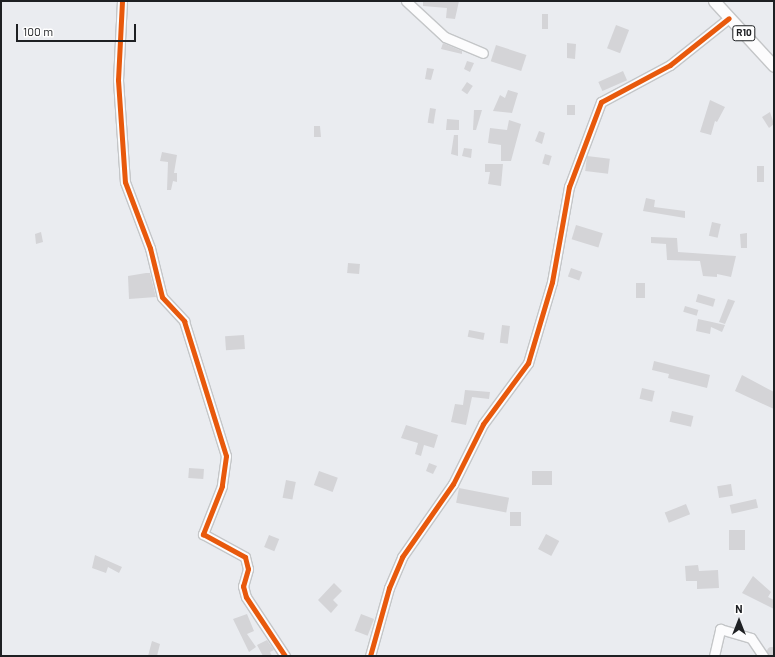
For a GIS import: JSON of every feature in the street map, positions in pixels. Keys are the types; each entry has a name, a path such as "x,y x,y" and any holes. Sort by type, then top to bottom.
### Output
{"main road":[{"name":"R10","path":"714,1 774,66"}],"street":[{"path":"122,1 118,80 125,182 150,248 162,297 184,321 226,456 222,486 203,534 245,557 248,569 243,586 246,597 285,656"},
{"path":"406,1 445,37 483,53"},
{"path":"370,656 389,588 402,557 454,484 483,424 528,363 552,282 569,187 601,102 670,65 729,18"},
{"path":"714,656 720,629 751,638 763,656"}],"building":[{"path":"423,1 459,1 455,19 446,18 447,8 423,6"},
{"path":"542,14 548,14 548,29 542,29"},
{"path":"616,25 629,30 620,53 607,48"},
{"path":"443,43 462,51 462,54 441,49"},
{"path":"567,43 576,44 575,59 567,58"},
{"path":"496,45 526,55 521,71 491,61"},
{"path":"467,61 474,63 470,72 464,69"},
{"path":"427,68 434,69 431,80 425,79"},
{"path":"623,71 627,80 602,91 598,82"},
{"path":"467,82 473,86 467,94 461,90"},
{"path":"508,90 518,93 512,113 493,111 500,95 505,98"},
{"path":"710,100 725,107 717,122 715,121 711,135 700,132"},
{"path":"567,105 575,105 575,115 567,115"},
{"path":"430,108 436,109 434,124 428,123"},
{"path":"474,110 482,110 476,130 473,130"},
{"path":"770,112 774,124 769,128 762,117"},
{"path":"447,119 459,120 459,130 446,130"},
{"path":"509,120 521,124 511,161 501,161 501,145 488,143 490,128 507,130"},
{"path":"314,126 320,126 321,137 314,137"},
{"path":"539,131 545,133 542,144 535,141"},
{"path":"454,135 458,135 458,156 451,154"},
{"path":"464,148 472,149 471,158 462,156"},
{"path":"162,152 177,155 174,173 177,173 177,182 173,181 171,190 167,190 168,162 160,161"},
{"path":"545,154 552,156 549,166 542,164"},
{"path":"587,156 610,159 608,174 585,171"},
{"path":"485,164 503,164 501,186 488,184 490,172 485,172"},
{"path":"757,166 764,166 764,182 757,182"},
{"path":"646,198 655,200 654,207 685,211 685,218 643,211"},
{"path":"712,222 721,224 718,238 709,236"},
{"path":"576,225 603,233 598,248 572,239"},
{"path":"41,232 43,242 36,244 35,234"},
{"path":"747,233 747,248 741,248 740,234"},
{"path":"651,237 677,238 678,252 736,256 731,277 717,274 717,277 703,276 700,261 667,260 666,244 651,243"},
{"path":"348,263 360,264 359,274 347,273"},
{"path":"571,268 582,272 579,281 568,276"},
{"path":"150,273 156,297 129,299 128,276"},
{"path":"636,283 645,283 645,298 636,298"},
{"path":"698,294 715,299 713,307 696,302"},
{"path":"728,299 735,301 725,324 719,322"},
{"path":"685,306 698,310 697,316 683,312"},
{"path":"698,319 725,325 722,332 711,327 710,334 696,331"},
{"path":"502,325 510,326 508,344 500,343"},
{"path":"469,330 485,333 483,340 468,337"},
{"path":"244,335 245,349 226,350 225,336"},
{"path":"654,361 710,375 707,388 668,378 669,374 652,370"},
{"path":"742,375 774,392 774,409 735,391"},
{"path":"642,388 655,391 652,402 640,399"},
{"path":"465,390 490,392 489,399 472,397 466,425 451,422 455,404 463,405"},
{"path":"672,411 693,416 691,427 670,422"},
{"path":"406,425 438,435 434,448 424,445 421,456 415,454 418,443 401,438"},
{"path":"429,463 437,466 433,474 426,471"},
{"path":"189,468 204,469 203,479 188,478"},
{"path":"319,471 338,478 333,492 314,485"},
{"path":"532,471 552,471 552,485 532,485"},
{"path":"286,480 296,482 292,500 283,498"},
{"path":"731,484 733,496 719,498 717,486"},
{"path":"459,488 509,498 506,512 456,503"},
{"path":"756,499 758,508 732,514 730,505"},
{"path":"686,504 690,514 669,523 665,513"},
{"path":"510,512 521,512 521,526 510,526"},
{"path":"729,530 745,530 745,550 729,550"},
{"path":"546,534 559,541 551,556 538,549"},
{"path":"269,535 279,539 274,551 264,547"},
{"path":"95,555 122,567 119,573 108,567 106,573 92,568"},
{"path":"698,565 699,571 718,570 719,588 697,589 697,581 686,581 685,566"},
{"path":"753,576 771,592 768,597 774,600 774,609 742,593"},
{"path":"334,583 342,591 333,600 338,605 331,613 318,600"},
{"path":"247,614 254,631 247,634 256,647 249,652 233,619"},
{"path":"361,614 374,619 368,636 355,631"},
{"path":"267,640 274,650 270,652 272,656 263,656 257,645"},
{"path":"152,641 160,644 157,656 148,656"},
{"path":"769,647 773,647 775,651 773,655 769,655 767,653 767,649"}],"cycle path":[{"path":"122,1 118,80 125,182 150,248 162,297 184,321 226,456 222,486 203,534 245,557 248,569 243,586 246,597 285,656"},
{"path":"370,656 389,588 402,557 453,484 483,424 528,363 552,282 569,187 601,102 670,65 729,18"}]}
